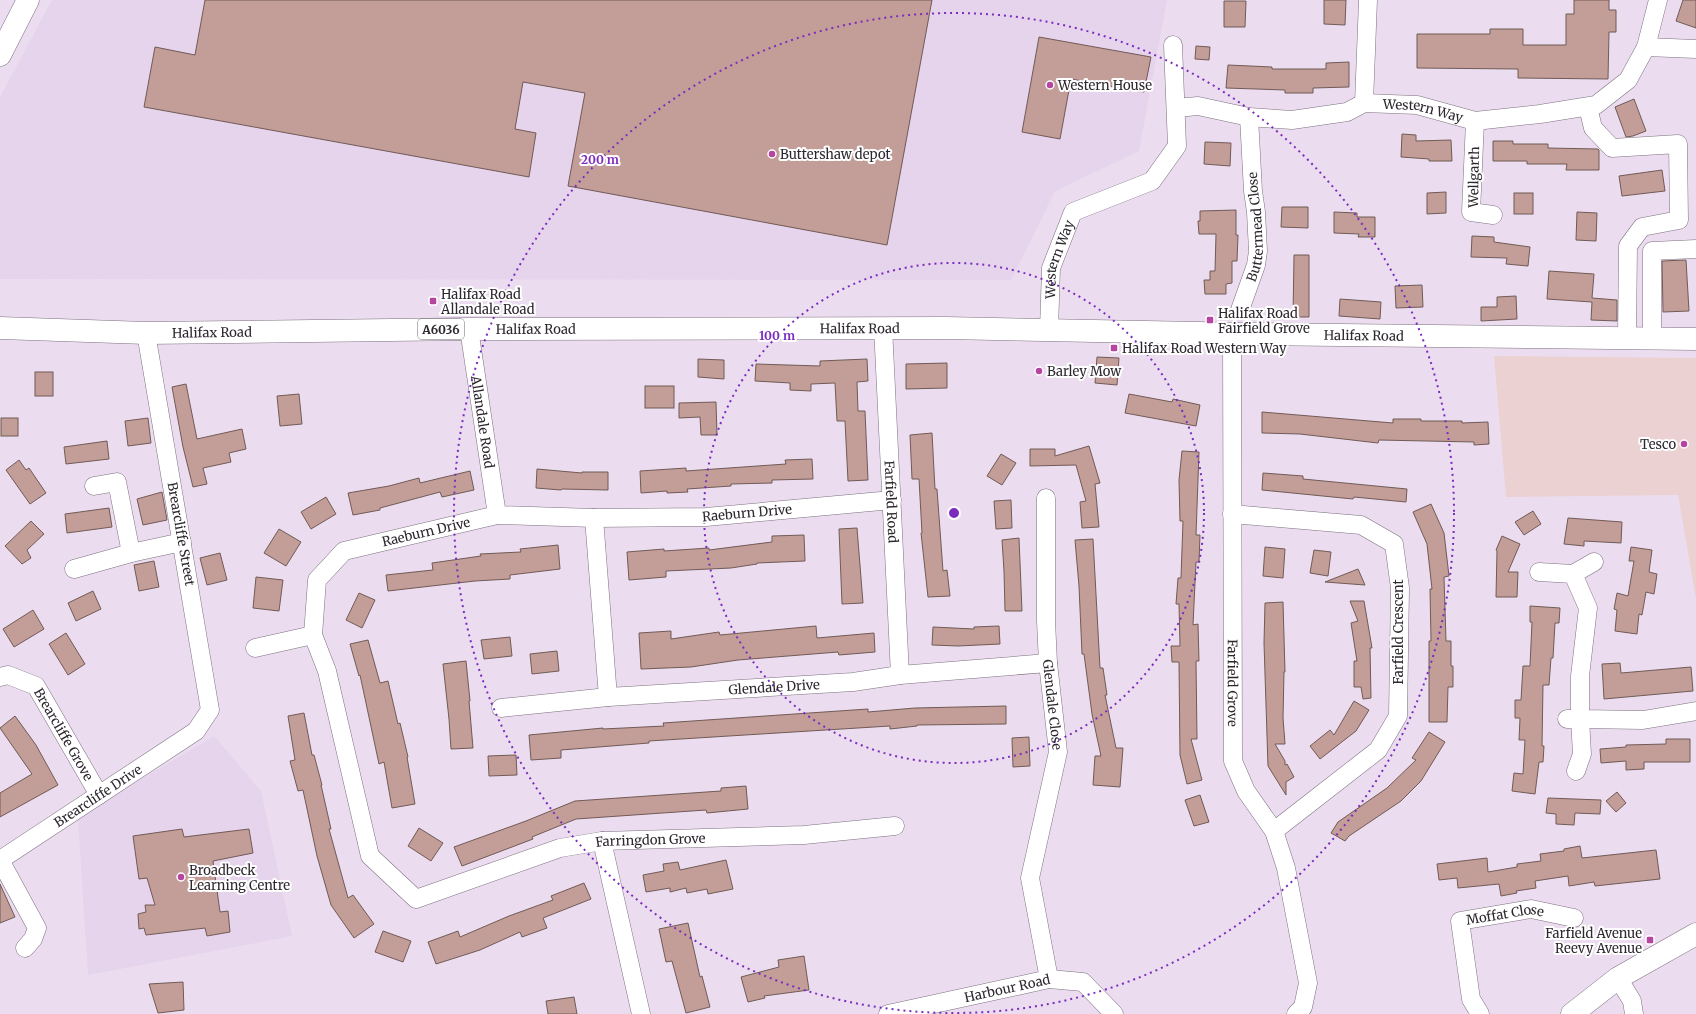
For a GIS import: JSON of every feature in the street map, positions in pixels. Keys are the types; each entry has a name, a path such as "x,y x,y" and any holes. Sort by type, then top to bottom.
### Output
{"main road":[{"path":"0,54 28,0"},
{"name":"Halifax Road","path":"0,328 146,333 469,329 883,327 1696,339"},
{"path":"1572,1014 1618,978 1696,934"}],"street":[{"path":"1364,103 1368,0"},
{"name":"Western Way","path":"1176,108 1198,106 1250,118 1292,120 1347,112 1364,103 1417,105 1476,120 1540,114 1596,106 1628,80 1646,47 1658,0"},
{"name":"Western Way","path":"1049,330 1051,268 1072,212 1152,181 1177,146 1173,46"},
{"path":"1646,47 1696,49"},
{"path":"1588,107 1593,128 1612,148 1678,144 1679,220 1642,227 1628,246 1627,338"},
{"name":"Buttermead Close","path":"1240,310 1256,265 1258,251 1253,191 1250,118"},
{"name":"Wellgarth","path":"1476,120 1471,212 1494,215"},
{"path":"1652,339 1652,251 1696,249"},
{"name":"Farfield Road","path":"883,327 900,675"},
{"name":"Allandale Road","path":"469,329 497,515"},
{"name":"Brearcliffe Street","path":"146,333 210,710 196,731"},
{"name":"Farfield Grove","path":"1232,333 1232,760 1246,791 1274,831 1286,868 1308,983 1303,1007 1296,1014"},
{"path":"94,486 116,482 131,552"},
{"name":"Glendale Close","path":"1046,498 1046,621 1048,663 1058,752 1030,878 1049,979"},
{"name":"Raeburn Drive","path":"416,899 370,856 327,671 313,635 318,580 344,551 497,515 594,518 706,517 892,500"},
{"name":"Farfield Crescent","path":"1232,514 1361,525 1394,544 1400,588 1398,716 1378,750 1274,831"},
{"path":"594,518 608,698"},
{"path":"74,569 131,552 182,542"},
{"path":"1539,572 1573,574 1594,562"},
{"path":"1573,574 1588,608 1573,719 1582,754 1576,771"},
{"path":"255,648 313,635"},
{"name":"Glendale Drive","path":"501,708 608,698 853,682 900,675 1048,663"},
{"name":"Brearcliffe Grove","path":"0,677 8,675 36,686 99,794"},
{"path":"1573,719 1643,720 1696,711"},
{"name":"Brearcliffe Drive","path":"0,860 196,731"},
{"name":"Farringdon Grove","path":"416,899 560,848 602,841 804,835 895,826"},
{"path":"602,841 641,1014"},
{"path":"0,860 37,928 34,939 25,948"},
{"name":"Moffat Close","path":"1480,1014 1471,999 1460,921 1532,909 1574,918"},
{"path":"1618,978 1632,1001 1634,1014"},
{"name":"Harbour Road","path":"888,1014 1049,979 1083,982 1114,1014"}],"shaded area":[{"path":"52,0 1167,0 1139,151 1055,191 1011,280 0,279 0,97"},
{"path":"1494,356 1696,358 1696,599 1678,495 1506,497"},
{"name":"Broadbeck Learning Centre","path":"214,736 261,791 292,936 88,975 78,817"}],"building":[{"path":"205,0 932,0 887,245 568,186 585,93 523,82 515,129 536,133 529,177 144,107 155,47 195,55"},
{"path":"1324,0 1346,0 1345,25 1324,24"},
{"path":"1574,0 1609,0 1609,10 1616,10 1616,32 1609,32 1608,79 1518,78 1518,69 1417,68 1417,34 1490,34 1490,29 1523,29 1523,45 1566,45 1566,14 1574,14"},
{"path":"1683,0 1696,0 1696,28 1676,21"},
{"path":"1224,1 1246,1 1245,27 1224,27"},
{"name":"Western House","path":"1039,37 1151,57 1144,92 1071,79 1060,139 1022,132"},
{"path":"1196,46 1210,47 1209,60 1195,59"},
{"path":"1349,62 1349,87 1313,88 1313,93 1285,93 1285,90 1226,88 1228,65 1272,67 1272,69 1326,69 1326,63"},
{"path":"1634,99 1646,131 1626,137 1615,107"},
{"path":"1402,134 1416,135 1416,141 1451,140 1452,161 1429,161 1429,159 1401,157"},
{"path":"1493,141 1513,141 1513,144 1548,144 1548,148 1598,149 1599,170 1566,170 1567,164 1527,164 1527,161 1493,161"},
{"path":"1205,142 1231,143 1230,166 1204,164"},
{"path":"1662,170 1665,191 1622,196 1619,176"},
{"path":"1446,192 1446,213 1427,214 1427,193"},
{"path":"1514,193 1533,193 1533,214 1514,214"},
{"path":"1282,207 1308,207 1308,228 1281,227"},
{"path":"1236,210 1236,235 1238,235 1237,261 1232,261 1232,283 1226,284 1226,294 1205,294 1204,280 1210,280 1210,271 1215,271 1216,234 1199,234 1198,221 1200,221 1200,211"},
{"path":"1334,212 1357,213 1357,217 1375,217 1375,237 1358,237 1359,234 1334,233"},
{"path":"1577,212 1597,213 1596,241 1576,240"},
{"path":"1472,236 1494,237 1494,242 1530,247 1528,266 1506,264 1507,258 1471,257"},
{"path":"1294,255 1309,255 1309,317 1293,317"},
{"path":"1686,260 1689,311 1663,312 1662,261"},
{"path":"1549,271 1594,274 1592,298 1617,300 1617,321 1591,320 1592,302 1547,299"},
{"path":"1422,285 1423,307 1396,308 1395,286"},
{"path":"1516,296 1517,319 1481,321 1481,307 1497,307 1497,297"},
{"path":"1340,299 1381,302 1380,319 1339,316"},
{"path":"1097,357 1119,358 1117,385 1095,383"},
{"path":"698,359 724,360 724,379 698,377"},
{"path":"867,359 868,381 857,382 858,411 865,411 868,480 848,481 845,421 837,421 835,383 811,384 811,391 790,390 790,383 755,381 756,364 820,366 820,361"},
{"path":"947,363 947,388 906,389 906,364"},
{"path":"35,372 53,372 53,396 35,396"},
{"path":"186,384 197,439 242,429 246,449 229,453 231,462 203,468 207,484 193,487 183,447 172,387"},
{"path":"645,386 674,386 674,408 645,408"},
{"path":"299,394 302,424 280,426 277,396"},
{"path":"1129,394 1172,402 1173,399 1200,405 1196,426 1125,413"},
{"path":"716,402 717,435 701,435 700,417 679,418 679,403"},
{"path":"1262,412 1393,423 1393,419 1462,421 1462,423 1488,422 1489,444 1474,445 1474,442 1379,440 1378,443 1300,434 1262,433"},
{"path":"1,418 18,418 18,436 1,436"},
{"path":"148,418 151,443 128,446 125,421"},
{"path":"932,433 935,489 937,489 943,571 947,570 950,596 928,597 921,533 919,479 912,479 910,435"},
{"path":"107,441 109,459 66,464 64,447"},
{"path":"1089,446 1100,483 1095,484 1099,527 1082,528 1080,502 1086,501 1076,465 1030,466 1030,449 1055,449 1055,456"},
{"path":"1182,451 1199,452 1196,535 1200,535 1199,562 1196,562 1193,625 1198,624 1199,661 1196,661 1197,739 1191,739 1202,780 1187,784 1180,755 1179,662 1172,662 1171,646 1180,646 1179,604 1176,604 1178,578 1181,578 1183,521 1180,521 1179,480"},
{"path":"1001,454 1016,463 1002,485 987,476"},
{"path":"812,459 813,479 772,480 772,483 731,484 731,486 687,489 688,492 667,493 667,491 641,493 640,471 686,468 686,471 786,464 785,460"},
{"path":"19,460 26,470 29,468 46,493 30,504 6,470"},
{"path":"537,469 582,473 608,472 608,490 561,490 536,488"},
{"path":"470,471 474,490 442,497 440,492 380,508 380,510 353,515 348,493 389,486 419,478 420,483"},
{"path":"1263,473 1303,476 1303,479 1407,489 1406,502 1354,497 1353,499 1262,490"},
{"path":"162,492 167,520 143,525 137,499"},
{"path":"326,497 336,514 311,529 301,512"},
{"path":"1011,500 1012,528 996,529 994,501"},
{"path":"1431,504 1444,533 1449,576 1444,577 1446,641 1451,641 1453,687 1448,687 1447,722 1429,722 1429,641 1431,641 1430,589 1432,589 1427,544 1413,512"},
{"path":"109,508 112,527 67,533 65,514"},
{"path":"1533,511 1541,524 1524,535 1515,522"},
{"path":"1568,518 1622,522 1621,543 1584,541 1584,546 1564,544"},
{"path":"31,521 44,534 27,550 31,558 22,564 5,546"},
{"path":"857,528 863,603 842,604 839,529"},
{"path":"279,529 301,542 286,566 264,553"},
{"path":"804,535 805,561 757,563 731,568 666,571 666,577 629,580 627,552 664,549 664,551 709,548 709,550 772,542 772,536"},
{"path":"1502,536 1520,544 1508,572 1518,572 1517,597 1496,597 1496,550"},
{"path":"1019,538 1022,611 1005,611 1002,540"},
{"path":"1093,539 1100,668 1103,668 1107,695 1105,695 1116,748 1123,748 1120,787 1093,785 1095,756 1101,756 1092,714 1084,654 1082,654 1075,540"},
{"path":"558,545 560,569 510,575 510,579 475,581 388,591 386,575 433,570 432,563 481,556 480,554 521,552 520,549"},
{"path":"1265,547 1285,549 1283,578 1263,576"},
{"path":"1631,547 1652,550 1649,572 1657,574 1654,594 1646,592 1642,615 1639,614 1637,634 1615,631 1617,610 1614,609 1617,593 1628,596 1634,561 1629,561"},
{"path":"1314,550 1331,552 1328,576 1310,573"},
{"path":"220,553 227,580 207,585 200,558"},
{"path":"154,561 159,587 139,591 134,565"},
{"path":"1358,569 1365,585 1325,582"},
{"path":"256,577 283,580 279,611 253,608"},
{"path":"93,591 101,609 76,621 68,603"},
{"path":"359,593 375,600 362,628 346,620"},
{"path":"1350,601 1364,601 1372,648 1370,648 1371,698 1363,699 1361,687 1354,687 1354,661 1357,661 1351,623 1358,621"},
{"path":"1283,602 1285,672 1283,718 1285,744 1275,744 1285,761 1285,765 1287,764 1294,777 1286,782 1286,795 1268,766 1264,643 1265,603"},
{"path":"1530,606 1560,608 1559,623 1555,623 1553,658 1551,658 1549,685 1543,685 1543,762 1539,762 1535,794 1512,791 1514,773 1523,774 1525,740 1519,740 1520,718 1515,718 1515,700 1521,700 1523,666 1530,666 1532,622 1530,622"},
{"path":"33,610 44,629 14,647 3,629"},
{"path":"816,626 817,638 874,633 875,652 839,655 838,652 738,660 691,667 641,669 639,633 671,631 671,639 719,632 720,635"},
{"path":"999,626 1000,644 958,646 932,645 933,627 974,629 974,627"},
{"path":"66,633 85,664 68,675 49,644"},
{"path":"510,637 512,656 484,659 481,640"},
{"path":"368,640 380,683 388,681 398,724 400,723 408,757 415,804 392,808 384,762 379,764 360,675 359,676 350,644"},
{"path":"557,651 559,671 532,674 530,654"},
{"path":"466,661 473,748 451,749 443,664"},
{"path":"1620,663 1621,673 1691,667 1693,691 1604,699 1602,664"},
{"path":"1354,701 1369,710 1356,731 1320,759 1310,746 1330,730 1334,735"},
{"path":"1006,706 1006,724 917,725 890,729 890,726 649,741 649,743 561,750 561,758 531,760 529,735 603,728 664,726 663,723 868,709 868,712 915,708"},
{"path":"304,713 312,755 314,755 322,785 331,829 329,829 348,898 353,895 374,924 354,938 331,905 317,856 303,790 298,791 290,761 295,760 288,716"},
{"path":"15,716 36,745 58,785 0,817 0,793 32,774 0,728"},
{"path":"1429,732 1445,742 1421,781 1401,801 1349,836 1345,841 1331,833 1338,822 1387,788 1416,760 1412,758"},
{"path":"1029,737 1030,766 1013,767 1012,738"},
{"path":"1666,739 1690,739 1690,762 1644,762 1644,769 1626,770 1626,761 1601,763 1600,749 1626,747 1626,745 1666,744"},
{"path":"516,755 517,775 489,776 488,756"},
{"path":"746,786 748,809 707,813 706,810 576,819 532,837 533,839 462,866 454,847 526,821 575,801 721,791 721,788"},
{"path":"1617,792 1626,803 1616,812 1606,801"},
{"path":"1200,795 1209,822 1194,826 1185,800"},
{"path":"1548,798 1601,800 1600,814 1575,813 1574,825 1556,824 1556,814 1546,813"},
{"path":"419,828 443,843 431,861 408,846"},
{"path":"182,829 184,837 249,829 253,853 213,861 220,912 228,911 230,932 207,936 205,928 146,935 144,928 139,929 138,914 146,912 145,905 155,905 147,878 139,879 133,836"},
{"path":"1580,846 1582,858 1656,850 1660,879 1595,886 1594,882 1569,886 1568,876 1535,881 1536,888 1516,891 1517,893 1501,896 1499,884 1458,888 1457,878 1439,880 1437,864 1487,858 1488,872 1517,867 1517,864 1541,861 1540,854 1564,851 1564,849"},
{"path":"726,860 733,889 708,894 707,889 687,893 686,888 670,892 670,888 646,892 643,875 664,871 663,864 678,862 680,870"},
{"path":"584,883 591,899 543,918 547,928 522,937 520,932 480,950 436,964 428,942 458,931 460,937 509,916 553,900 551,896"},
{"path":"0,884 15,917 0,923"},
{"path":"688,923 700,977 702,976 710,1007 686,1013 672,961 666,962 659,929"},
{"path":"383,931 411,941 403,962 375,952"},
{"path":"804,956 809,990 764,996 765,998 748,1002 741,977 779,967 778,960"},
{"path":"183,982 184,1010 158,1013 149,984"},
{"path":"574,997 577,1014 548,1014 546,1001"}],"place":[{"name":"Western House","path":"1050,85"},
{"name":"Buttershaw depot","path":"772,154"},
{"name":"Halifax Road Allandale Road","path":"433,301"},
{"name":"Halifax Road Fairfield Grove","path":"1210,320"},
{"name":"Halifax Road Western Way","path":"1114,348"},
{"name":"Barley Mow","path":"1039,371"},
{"name":"Tesco","path":"1684,444"},
{"name":"Broadbeck Learning Centre","path":"181,877"},
{"name":"Farfield Avenue Reevy Avenue","path":"1650,940"}]}
